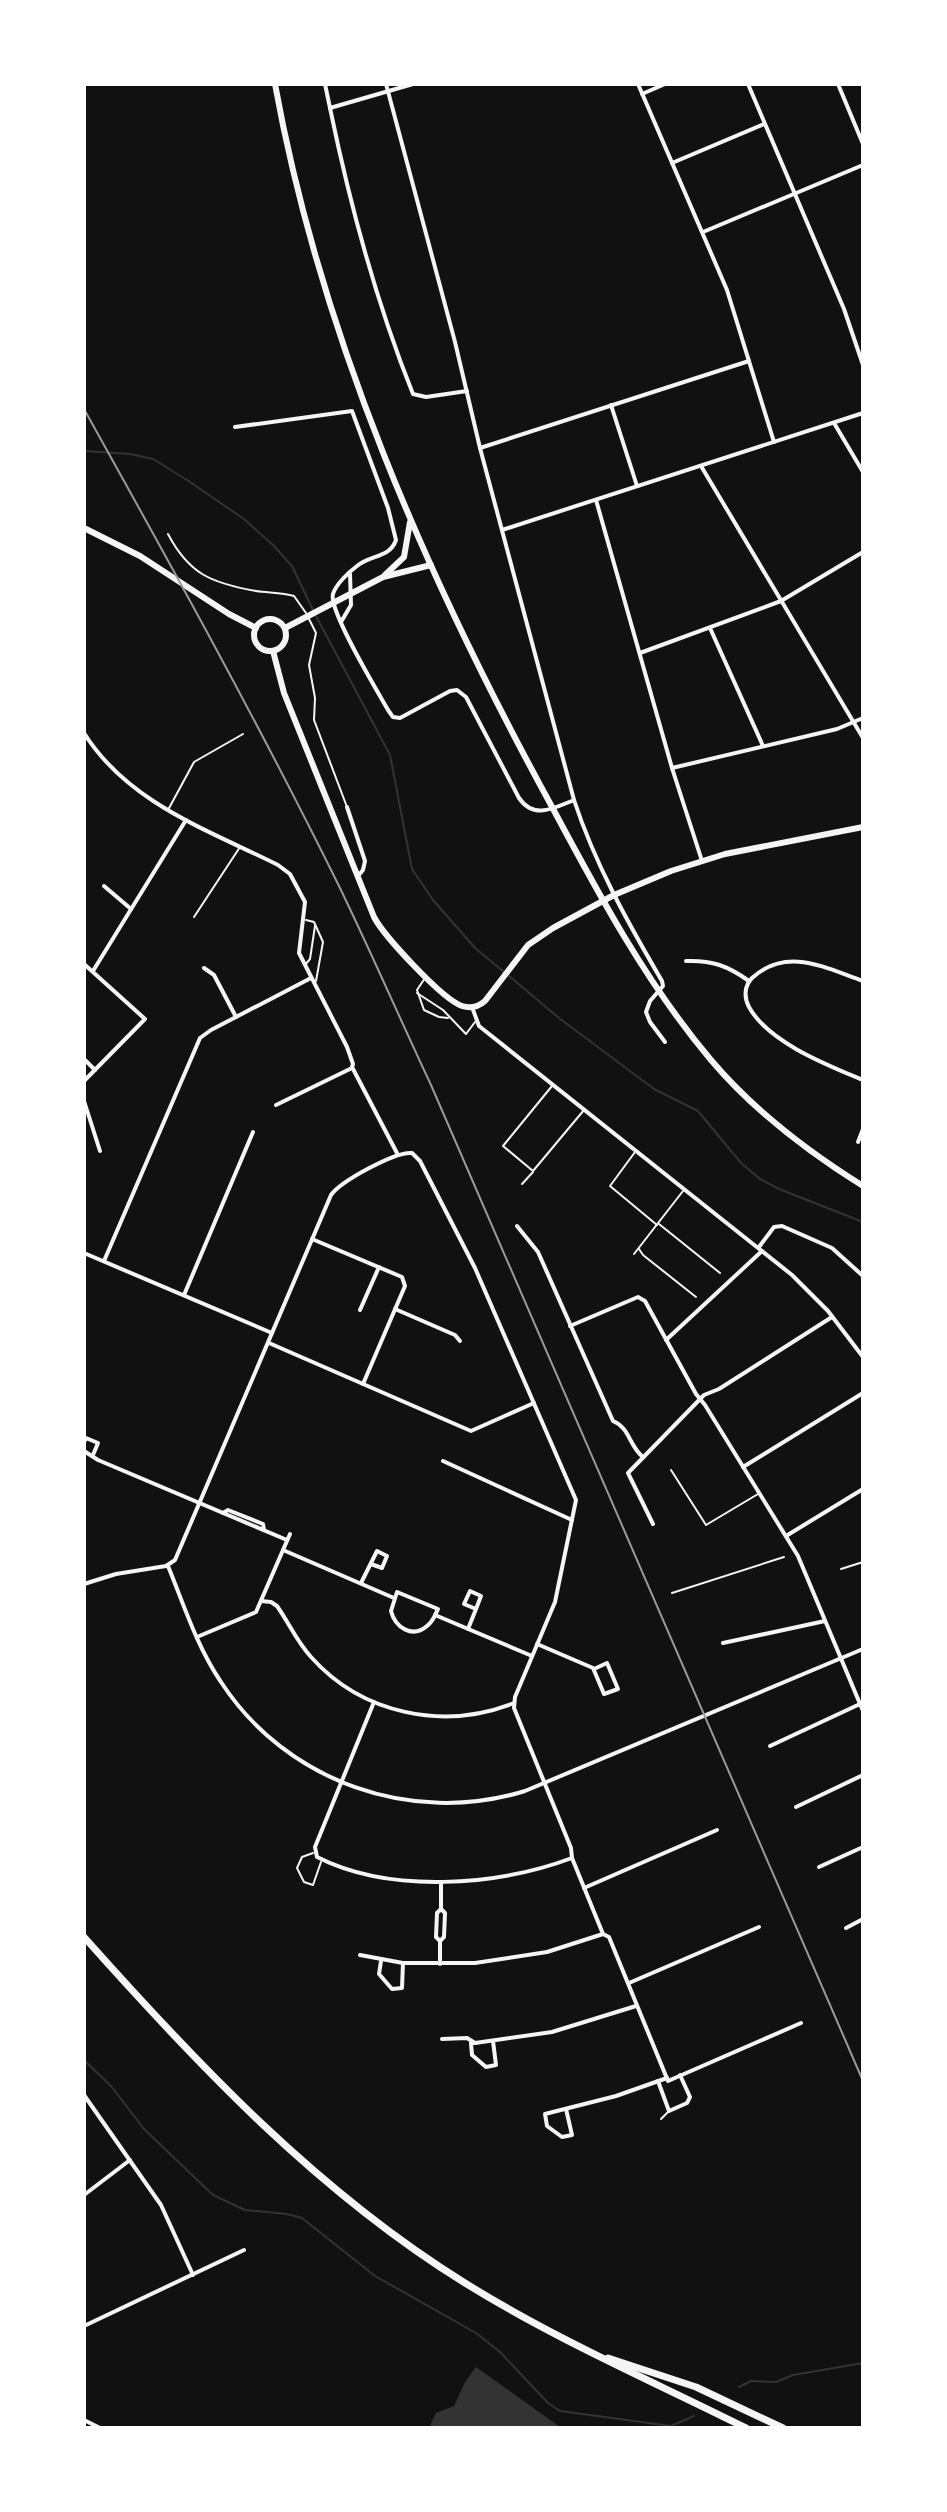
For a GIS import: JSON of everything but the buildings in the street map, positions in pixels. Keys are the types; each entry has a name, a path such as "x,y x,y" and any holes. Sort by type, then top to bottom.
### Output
{"main road":[{"path":"84,1937 222,2085 319,2176 384,2227 463,2283 511,2310 744,2427"},
{"path":"591,2352 696,2387 783,2428"}],"street":[{"path":"275,84 284,134 315,255 364,400 410,522 489,690 623,932 669,1006 710,1059 773,1122 837,1171 863,1186"},
{"path":"325,84 345,183 365,256 413,394 426,397 467,391"},
{"path":"386,84 574,800 614,895 662,981 663,986 650,1001 646,1012 665,1042"},
{"path":"330,108 413,84"},
{"path":"638,84 727,290 774,442"},
{"path":"642,94 665,84"},
{"path":"748,84 844,309 863,365"},
{"path":"838,84 863,144"},
{"path":"672,163 764,124"},
{"path":"703,232 863,165"},
{"path":"480,448 749,361"},
{"path":"611,405 637,486"},
{"path":"235,427 352,411 388,508 396,540 388,552 362,562 351,572 333,593 332,599 341,623 393,717 407,714 457,690 466,697 523,804 539,812 574,800"},
{"path":"502,530 863,413"},
{"path":"834,423 863,472"},
{"path":"701,466 863,738"},
{"path":"596,500 672,768 702,861"},
{"path":"383,577 404,557 410,522"},
{"path":"84,528 140,556 256,628"},
{"path":"640,653 781,601 863,552"},
{"path":"285,628 383,577 431,565"},
{"path":"341,623 351,605 351,572"},
{"path":"270,619 285,628 284,642 273,651 257,645 254,637 262,621 270,619"},
{"path":"709,627 763,746"},
{"path":"273,651 284,693 378,925 426,977 457,1003 472,1007 484,1003 528,945 614,895 702,861 863,827"},
{"path":"672,768 854,723 863,718"},
{"path":"85,737 124,781 143,796 290,874 305,902 299,953 347,1047 352,1067 398,1155"},
{"path":"347,807 365,861 358,877"},
{"path":"93,971 186,819"},
{"path":"104,886 131,909"},
{"path":"863,981 793,960 777,963 749,981 746,999 759,1020 796,1048 863,1080"},
{"path":"686,961 718,963 749,981"},
{"path":"84,964 144,1017 142,1023 84,1081"},
{"path":"204,968 214,975 236,1017"},
{"path":"104,1261 197,1043 207,1032 311,978"},
{"path":"472,1007 476,1021 797,1279 863,1357"},
{"path":"84,1059 95,1070"},
{"path":"276,1105 352,1067"},
{"path":"84,1101 100,1151"},
{"path":"858,1142 863,1129"},
{"path":"184,1295 253,1132"},
{"path":"84,1584 116,1574 168,1565 178,1554 328,1199 337,1188 398,1155 412,1153 420,1161 475,1268 576,1500 555,1602 514,1703 584,1888 603,1934 609,1937 638,2002 636,2006 668,2081 801,2023"},
{"path":"666,1340 760,1249 774,1227 781,1225 832,1248 863,1276"},
{"path":"517,1226 538,1252 613,1421 624,1426 634,1449 643,1457"},
{"path":"312,1239 402,1277 405,1286 363,1384"},
{"path":"84,1253 272,1333"},
{"path":"360,1310 379,1267"},
{"path":"570,1326 638,1297 647,1305 700,1398 798,1556 863,1711"},
{"path":"395,1309 455,1335 460,1341"},
{"path":"653,1524 628,1473 700,1398 832,1317"},
{"path":"268,1342 471,1431 534,1403"},
{"path":"743,1467 863,1393"},
{"path":"84,1442 86,1438 98,1443 93,1455"},
{"path":"84,1451 98,1460 223,1513 228,1510 240,1514 263,1524 264,1530 288,1537 257,1611 197,1637"},
{"path":"443,1461 572,1520"},
{"path":"786,1536 863,1489"},
{"path":"283,1550 394,1598"},
{"path":"361,1583 371,1564"},
{"path":"168,1565 197,1637 222,1684 254,1724 296,1758 341,1783 384,1797 438,1803 490,1800 544,1784 863,1649"},
{"path":"468,1629 476,1609 481,1596 470,1591 464,1604 476,1609"},
{"path":"397,1592 438,1609 435,1615 424,1629 415,1631 397,1625 392,1616 392,1604 397,1592"},
{"path":"261,1601 277,1606 303,1648 324,1670 346,1687 374,1702 397,1710 440,1717 486,1712 514,1703"},
{"path":"435,1615 532,1656"},
{"path":"723,1643 825,1621"},
{"path":"537,1644 594,1669 604,1694 618,1689 607,1663 594,1669"},
{"path":"374,1702 314,1853 322,1860 383,1877 441,1882 505,1877 572,1858"},
{"path":"770,1746 860,1704"},
{"path":"796,1807 863,1775"},
{"path":"584,1888 717,1830"},
{"path":"819,1867 863,1847"},
{"path":"440,1964 440,1941 436,1937 437,1913 441,1909 441,1882"},
{"path":"846,1928 863,1919"},
{"path":"629,1983 759,1927"},
{"path":"360,1955 403,1963 475,1963 521,1958 603,1934"},
{"path":"381,1961 379,1974 392,1989 402,1988 403,1963"},
{"path":"493,2041 496,2065 486,2067 472,2055 471,2043 572,2027 636,2006"},
{"path":"442,2039 467,2038 475,2043"},
{"path":"658,2081 669,2111 687,2103 690,2097 680,2075"},
{"path":"566,2109 572,2135 562,2137 547,2126 545,2114 667,2078"},
{"path":"84,2095 161,2205 193,2275"},
{"path":"84,2195 130,2160"},
{"path":"84,2326 244,2250"},
{"path":"84,2420 100,2428"}],"lane":[{"path":"168,534 179,555 191,568 218,581 288,594 298,599 316,633 309,665 315,698 314,720 347,807"},
{"path":"168,811 194,762 243,734"},
{"path":"194,917 240,846"},
{"path":"304,919 313,921 323,942 315,986"},
{"path":"305,965 310,959 316,925"},
{"path":"426,977 418,986 417,993 424,1010 449,1018"},
{"path":"417,993 443,1010 466,1034 476,1021"},
{"path":"533,1171 503,1146 553,1085"},
{"path":"522,1184 584,1110"},
{"path":"636,1151 610,1186 720,1273"},
{"path":"634,1254 684,1190"},
{"path":"639,1248 645,1257 696,1297"},
{"path":"671,1470 706,1525 759,1494"},
{"path":"672,1593 784,1557"},
{"path":"841,1569 863,1562"},
{"path":"314,1853 302,1857 297,1868 304,1882 313,1885 322,1860"},
{"path":"661,2119 669,2111"}],"shaded area":[{"path":"476,2367 560,2427 429,2428 436,2413 454,2406"}],"waterway":[{"path":"84,451 153,459 244,519 292,566 313,610"},
{"path":"316,616 390,755 412,869 433,900 475,948 504,972"},
{"path":"509,976 654,1089 698,1111 741,1163 760,1179 863,1222"},
{"path":"84,2060 111,2086 144,2129 213,2195 245,2210 302,2218 375,2276 476,2333 500,2352 548,2403 560,2411 671,2426 694,2416"},
{"path":"739,2387 751,2381 776,2382 793,2375 863,2363"}],"railway":[{"path":"84,409 246,706 363,936 431,1085 863,2081"}]}
